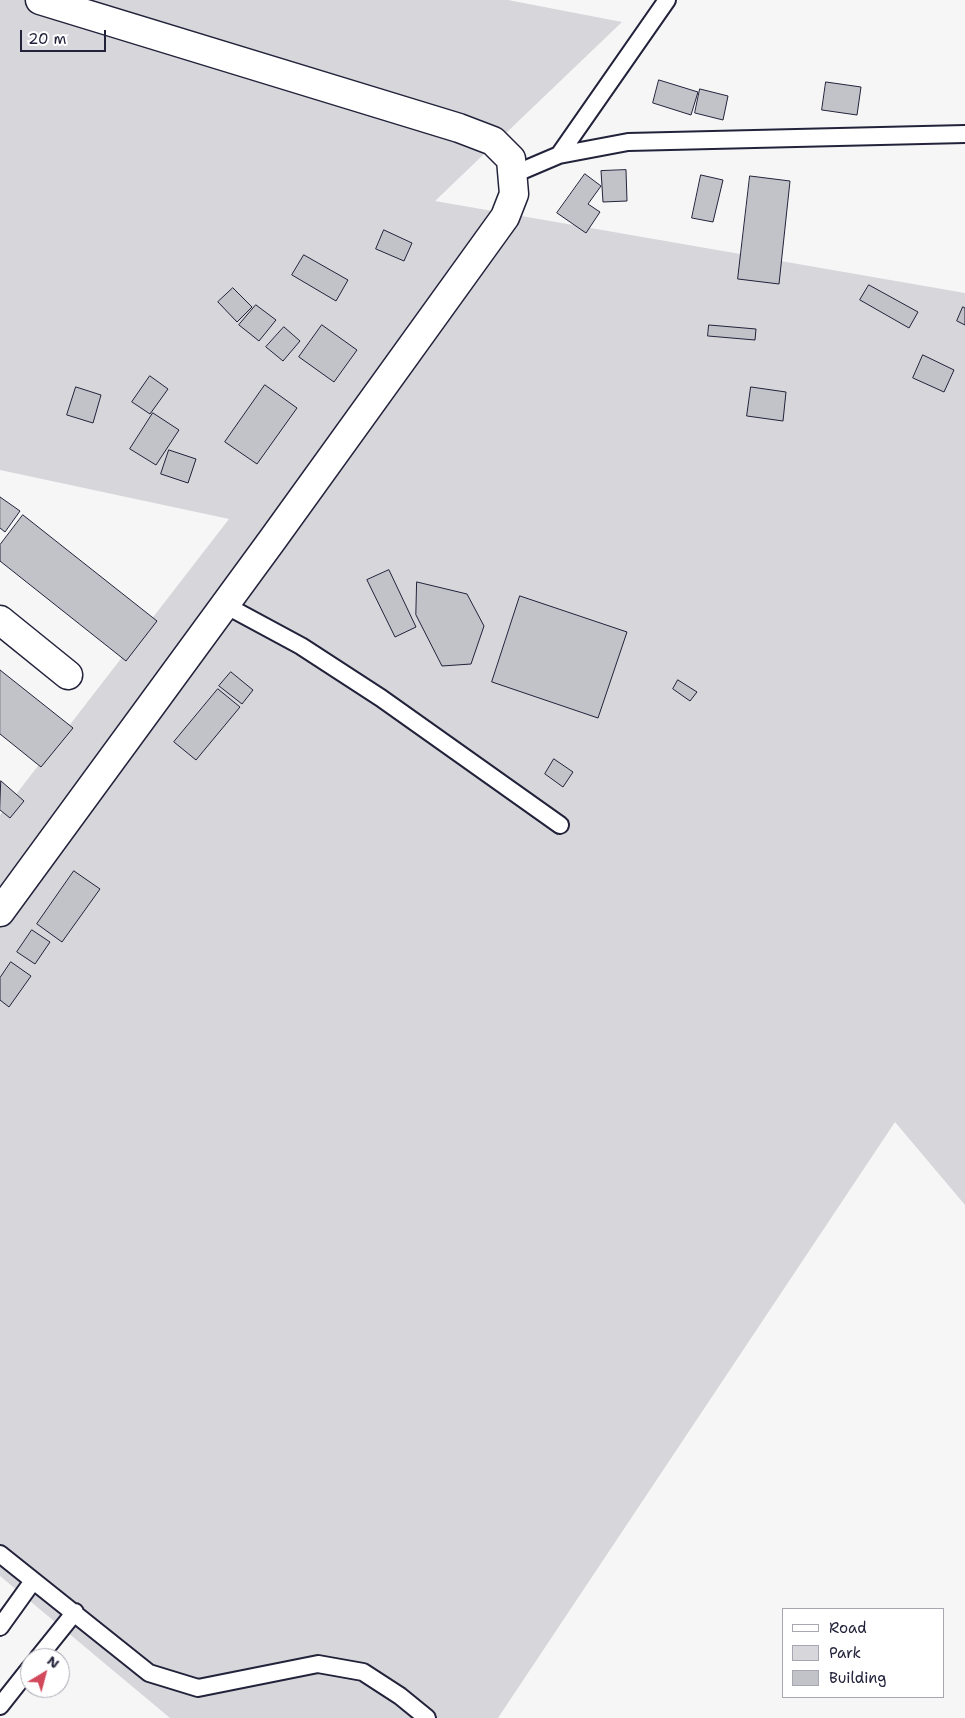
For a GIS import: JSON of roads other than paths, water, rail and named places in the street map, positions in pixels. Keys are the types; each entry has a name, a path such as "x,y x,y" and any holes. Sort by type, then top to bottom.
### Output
{"street":[{"path":"0,912 225,605 505,217 514,194 510,160 493,141 459,128 40,0"},
{"path":"0,620 68,675"}],"lane":[{"path":"559,155 667,0"},
{"path":"512,175 559,155 628,142 965,134"},
{"path":"225,605 301,646 380,698 560,825"},
{"path":"0,1554 149,1673 198,1688 318,1664 363,1672 400,1696 426,1718"},
{"path":"0,1627 33,1581"},
{"path":"46,1648 75,1612"},
{"path":"0,1706 20,1681"}]}
